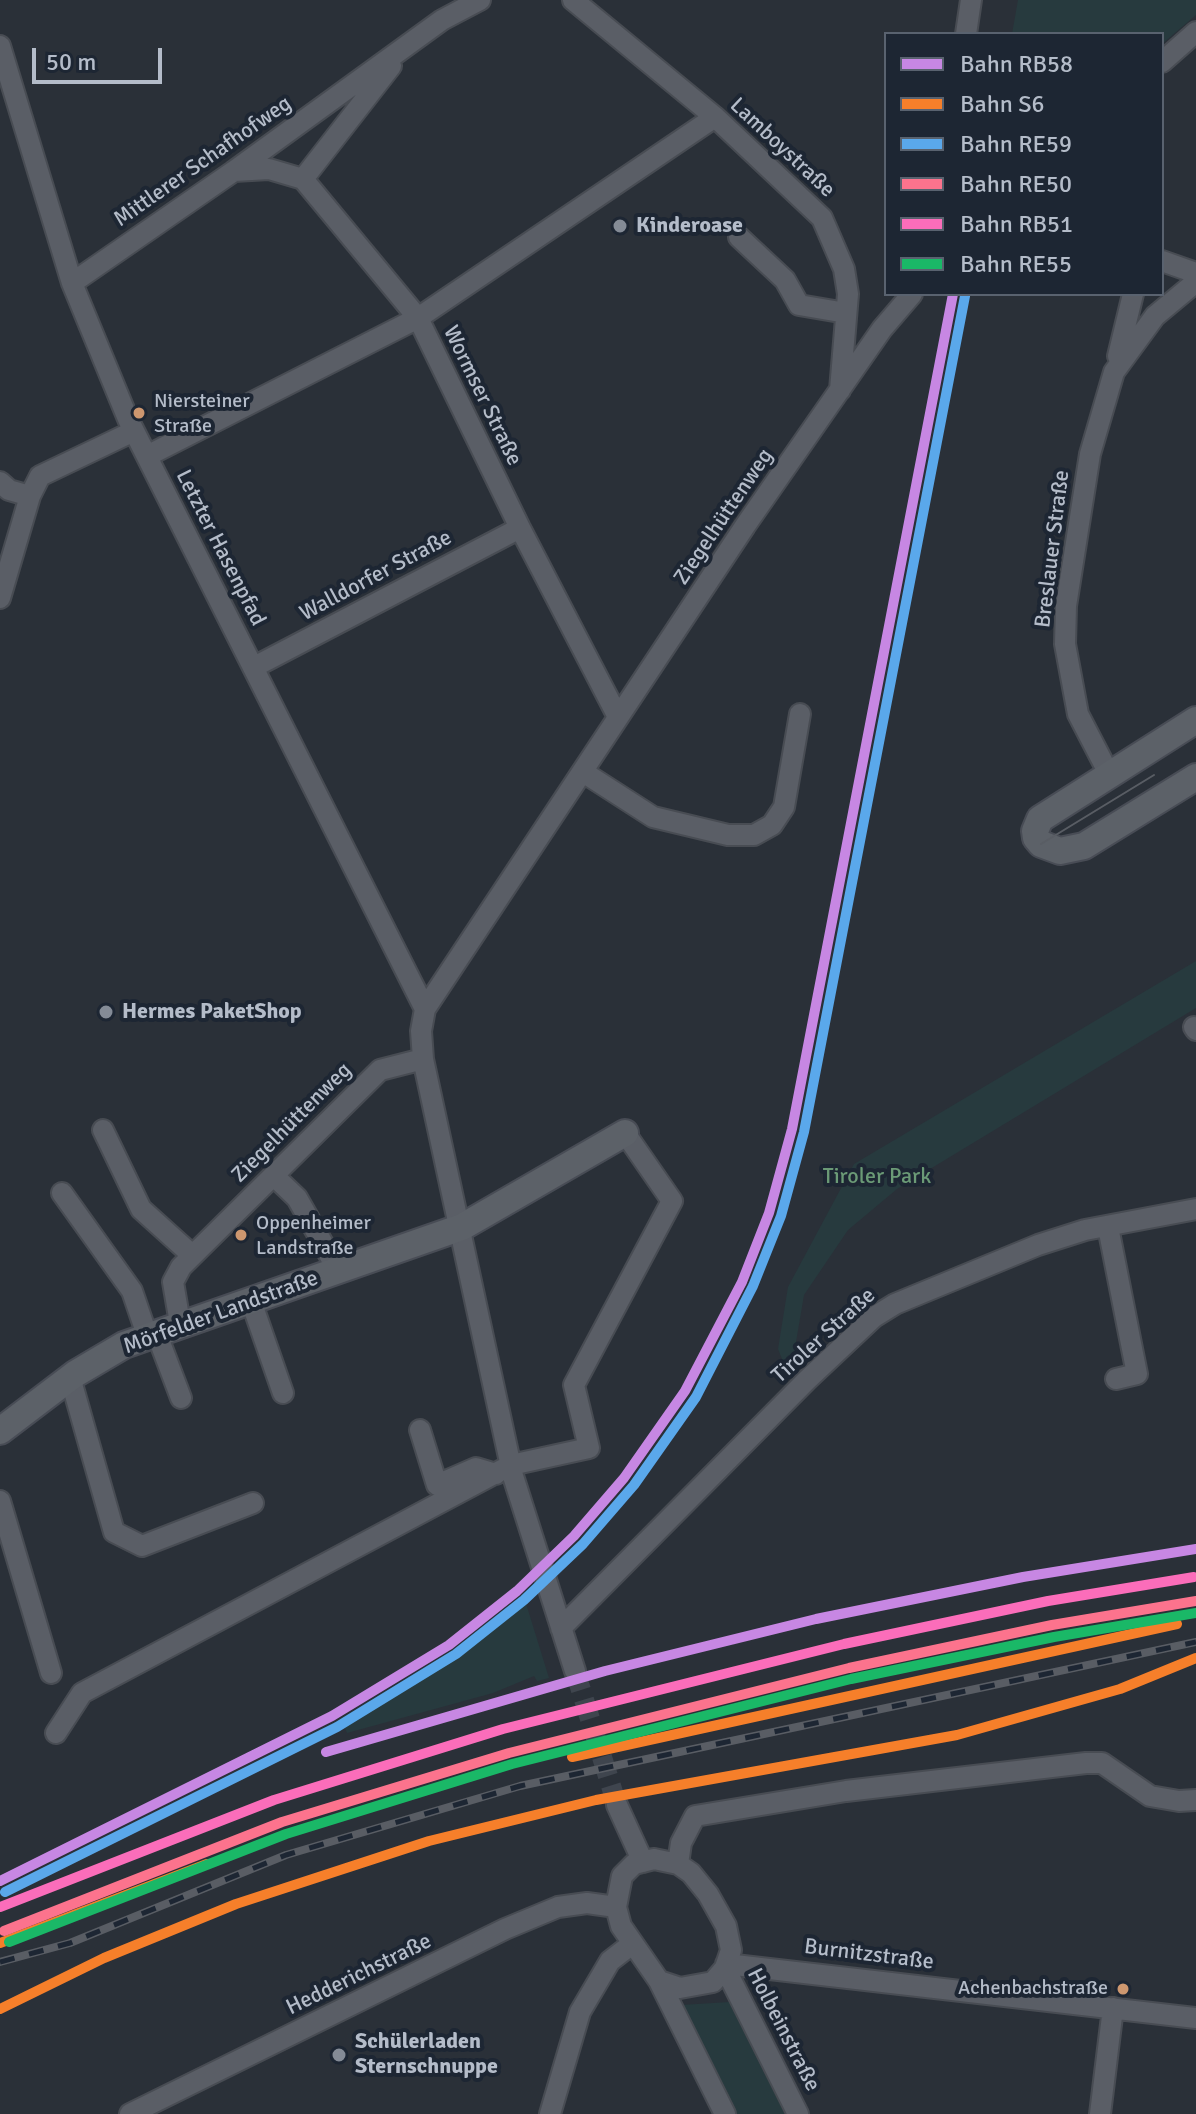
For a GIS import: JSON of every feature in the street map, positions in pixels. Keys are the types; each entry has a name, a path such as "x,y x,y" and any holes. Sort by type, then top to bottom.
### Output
{"main road":[{"path":"1196,720 1040,819 1035,831 1041,844 1060,851 1084,846 1196,777"},
{"name":"Mörfelder Landstraße","path":"0,1431 70,1377 161,1330 339,1272 462,1227 625,1133"}],"street":[{"name":"Mittlerer Schafhofweg","path":"72,283 234,171 442,20 480,0"},
{"name":"Lamboystraße","path":"573,0 715,117 822,218 844,269 846,313 840,390"},
{"path":"966,32 971,0"},
{"path":"1164,60 1196,32"},
{"name":"Letzter Hasenpfad","path":"0,46 86,324 134,431 425,1009"},
{"name":"Mittlerer Schafhofweg","path":"303,179 401,52"},
{"path":"147,456 418,318 715,117"},
{"path":"234,171 269,169 303,179"},
{"name":"Wormser Straße","path":"303,179 418,318 520,528 618,717"},
{"path":"739,237 785,280 799,305 846,313"},
{"path":"1164,262 1196,273"},
{"name":"Breslauer Straße","path":"1114,372 1155,316 1196,282"},
{"name":"Ziegelhüttenweg","path":"161,1330 173,1282 192,1255 380,1070 423,1059 421,1031 425,1009 840,390 910,296"},
{"name":"Breslauer Straße","path":"1109,774 1078,714 1069,679 1065,644 1066,606 1090,454 1133,296"},
{"path":"0,598 30,496 40,476 50,468 134,431"},
{"path":"0,482 9,490 30,496"},
{"name":"Walldorfer Straße","path":"254,667 520,528"},
{"path":"583,772 653,817 728,835 754,835 772,825 784,807 800,714"},
{"path":"423,1059 462,1227 503,1470 575,1671"},
{"path":"103,1130 141,1209 192,1255"},
{"path":"56,1733 82,1693 503,1470 589,1448 574,1385 672,1201 625,1133"},
{"path":"274,1176 297,1198 339,1272"},
{"path":"62,1193 161,1330 181,1398"},
{"name":"Tiroler Straße","path":"561,1628 807,1380 874,1317 920,1292 1038,1245 1196,1209"},
{"path":"1108,1227 1137,1374 1116,1379"},
{"path":"251,1301 283,1393"},
{"path":"70,1377 114,1532 142,1546 253,1503"},
{"path":"420,1430 437,1485 476,1468 503,1470"},
{"path":"0,1501 51,1673"},
{"path":"678,1864 681,1843 695,1816 846,1791 1102,1763 1150,1796 1179,1801 1196,1800"},
{"path":"617,1805 643,1862"},
{"path":"659,1981 680,1988 713,1982 726,1966 731,1950 726,1926 708,1894 691,1873 678,1864 654,1859 634,1864 622,1876 616,1907 632,1944 659,1981 725,2114"},
{"name":"Hedderichstraße","path":"130,2114 505,1929 558,1907 587,1903 616,1907"},
{"path":"550,2114 580,2012 610,1961 632,1944"},
{"name":"Burnitzstraße","path":"726,1966 770,1968 1196,2018"},
{"name":"Holbeinstraße","path":"726,1966 798,2114"},
{"path":"746,2012 746,1990 750,1980 770,1968"},
{"path":"1100,2114 1113,2008"}],"green space":[{"path":"1018,0 1196,0 1196,15 1164,42 1164,32 1012,32"},
{"name":"Tiroler Park","path":"1196,961 1196,1008 897,1189 848,1230 804,1295 795,1348 802,1362 788,1374 778,1349 788,1287 854,1164"},
{"path":"524,1597 549,1678 537,1681 534,1676 493,1693 347,1733 341,1718 441,1663"},
{"path":"729,2002 785,2114 737,2114 681,2005"}],"tunnel":[{"path":"575,1671 617,1805"}],"tram line":[{"path":"1041,844 1154,775"}],"railway":[{"path":"0,1962 70,1943 286,1855 520,1786 1196,1642"}],"rail line":[{"name":"RB58","path":"0,1881 332,1716 449,1645 517,1591 574,1536 624,1478 685,1391 742,1282 769,1213 792,1129 953,296"},
{"name":"RE59","path":"5,1892 337,1727 456,1654 524,1600 583,1544 634,1485 696,1397 753,1286 781,1216 804,1132 965,296"},
{"name":"RB58","path":"326,1752 605,1671 816,1619 1023,1577 1196,1549"},
{"name":"RB51","path":"0,1907 274,1800 503,1729 844,1644 1048,1601 1194,1577"},
{"name":"RE50","path":"4,1931 282,1822 509,1753 849,1668 1052,1625 1196,1601"},
{"name":"RE55","path":"9,1942 286,1834 512,1764 851,1679 1054,1637 1196,1613"},
{"name":"S6","path":"572,1757 1177,1624"},
{"name":"S6","path":"0,2009 104,1958 236,1904 429,1841 596,1800 957,1735 1120,1689 1196,1658"},
{"name":"S6","path":"0,1943 207,1864"}],"place":[{"name":"Kinderoase","path":"620,226"},
{"name":"Niersteiner Straße","path":"139,413"},
{"name":"Hermes PaketShop","path":"106,1012"},
{"name":"Oppenheimer Landstraße","path":"241,1235"},
{"name":"Achenbachstraße","path":"1123,1989"},
{"name":"Schülerladen Sternschnuppe","path":"339,2055"}]}
